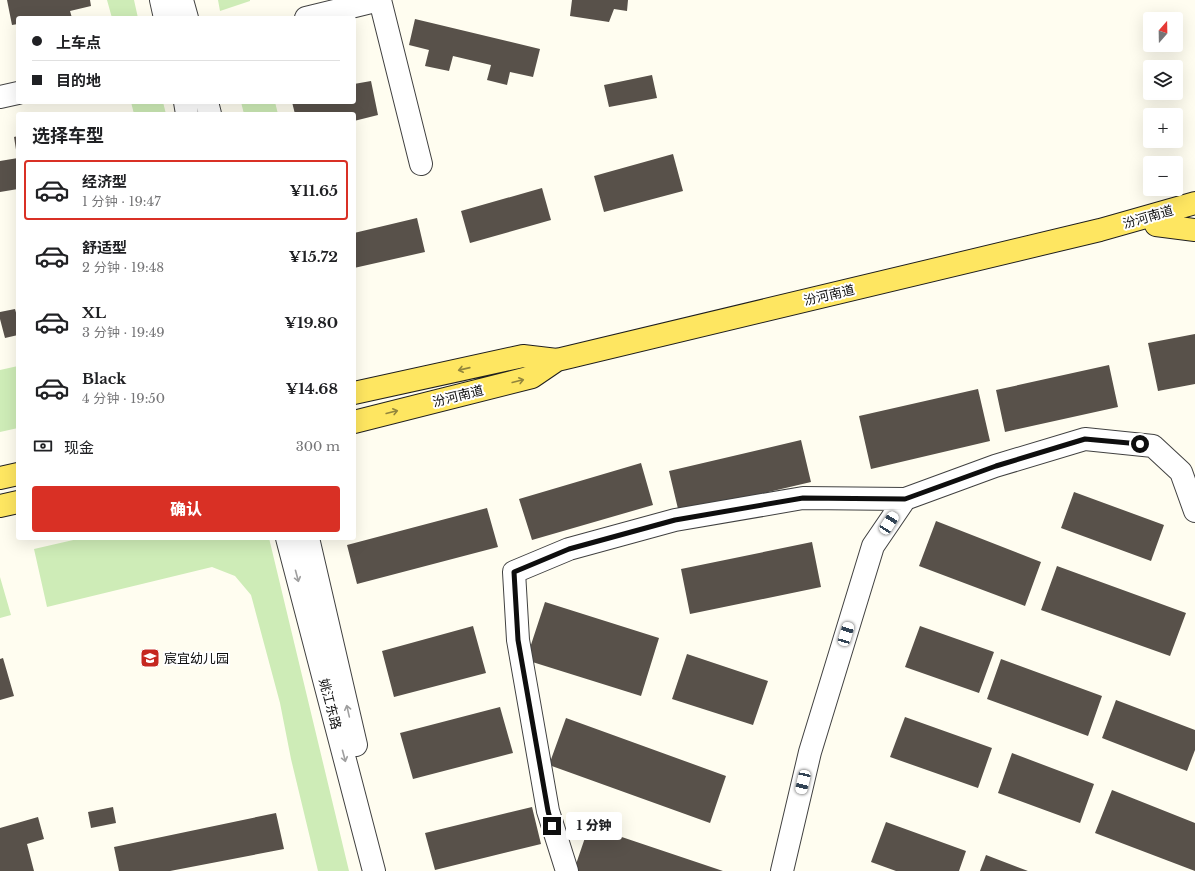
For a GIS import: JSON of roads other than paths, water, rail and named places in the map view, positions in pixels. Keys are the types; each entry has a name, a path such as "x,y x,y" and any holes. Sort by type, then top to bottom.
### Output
{"main road":[{"name":"汾河南道","path":"356,421 532,377 558,360 1100,230 1195,203"},
{"name":"汾河南道","path":"1100,230 1156,225 1195,219"},
{"path":"1156,225 1195,230"},
{"name":"汾河南道","path":"356,394 523,356 558,360"},
{"path":"0,478 16,474"},
{"path":"0,506 16,502"}],"street":[{"path":"161,0 165,16"},
{"path":"182,0 186,16"},
{"path":"314,16 379,0 421,164"},
{"path":"0,97 16,93"},
{"path":"567,871 546,803 518,640 514,572 569,549 675,520 803,498 905,499 996,466 1085,439 1153,446 1181,472 1195,511"},
{"path":"782,871 810,752 873,546 905,499"},
{"name":"姚江东路","path":"288,540 374,871"},
{"name":"姚江东路","path":"308,540 386,871"}],"place":[{"name":"宸宜幼儿园","path":"150,658"}]}
